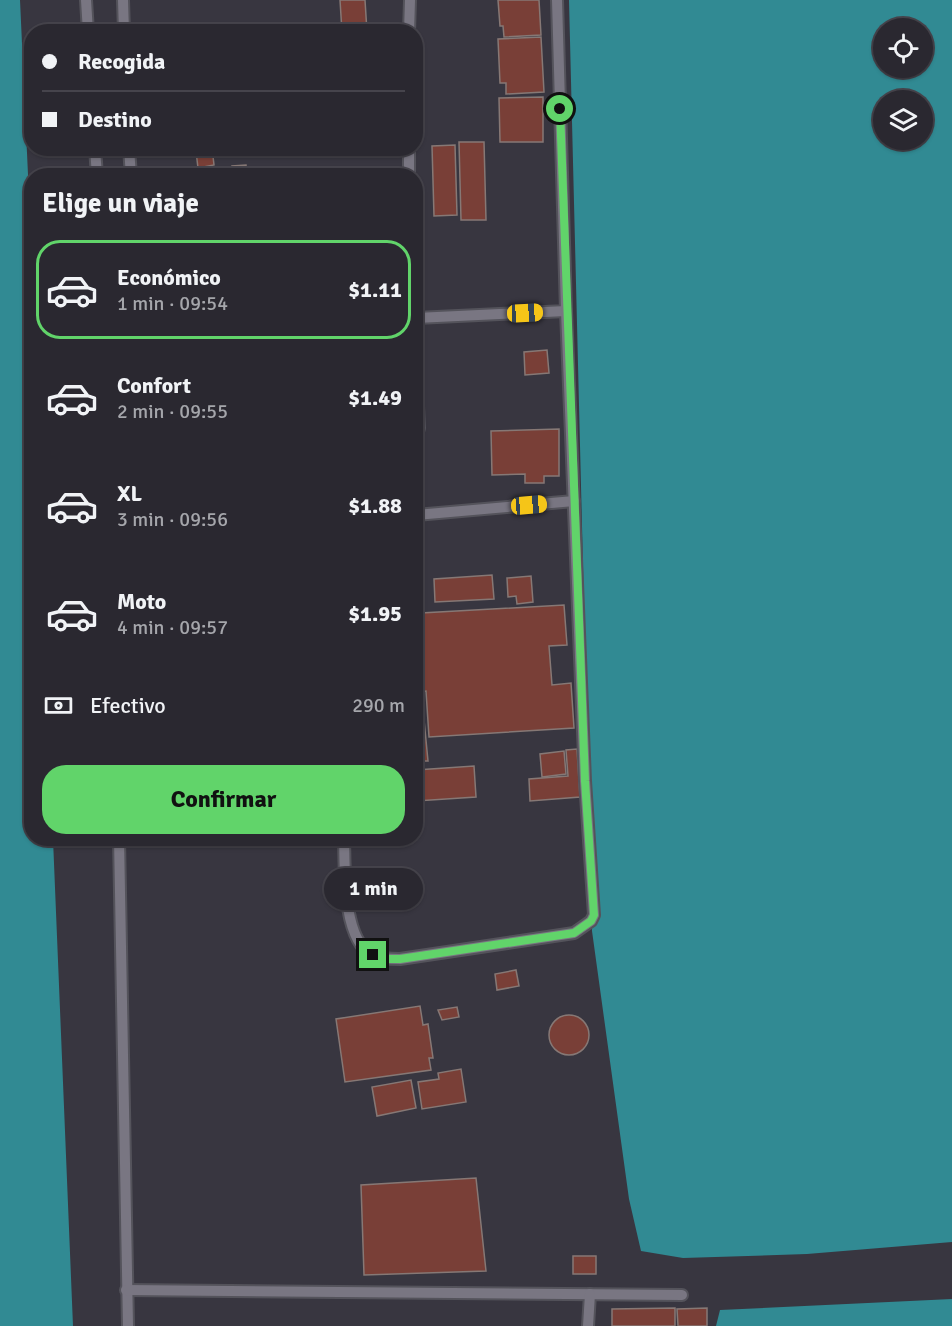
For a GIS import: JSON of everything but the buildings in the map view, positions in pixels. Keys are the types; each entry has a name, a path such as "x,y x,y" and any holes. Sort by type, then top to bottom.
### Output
{"lane":[{"path":"86,0 88,24"},
{"path":"123,0 124,24"},
{"path":"410,0 410,24"},
{"path":"345,846 349,910 355,934 363,947 373,955 387,959 574,933 591,921 594,915 585,781 566,311 557,0"},
{"path":"423,318 566,311"},
{"path":"423,513 574,501"},
{"path":"119,846 128,1326"},
{"path":"126,1290 682,1295"},
{"path":"588,1326 590,1294"}],"water":[{"path":"0,0 20,0 24,156 27,156 28,168 24,168 24,846 53,846 73,1326 0,1326"},
{"path":"569,0 952,0 952,1242 807,1254 683,1258 641,1251 629,1199 592,931"},
{"path":"952,1299 952,1326 716,1326 720,1310"}],"route":[{"path":"373,955 387,959 400,959 574,933 591,921 594,915 585,781 564,267 560,109"}]}
